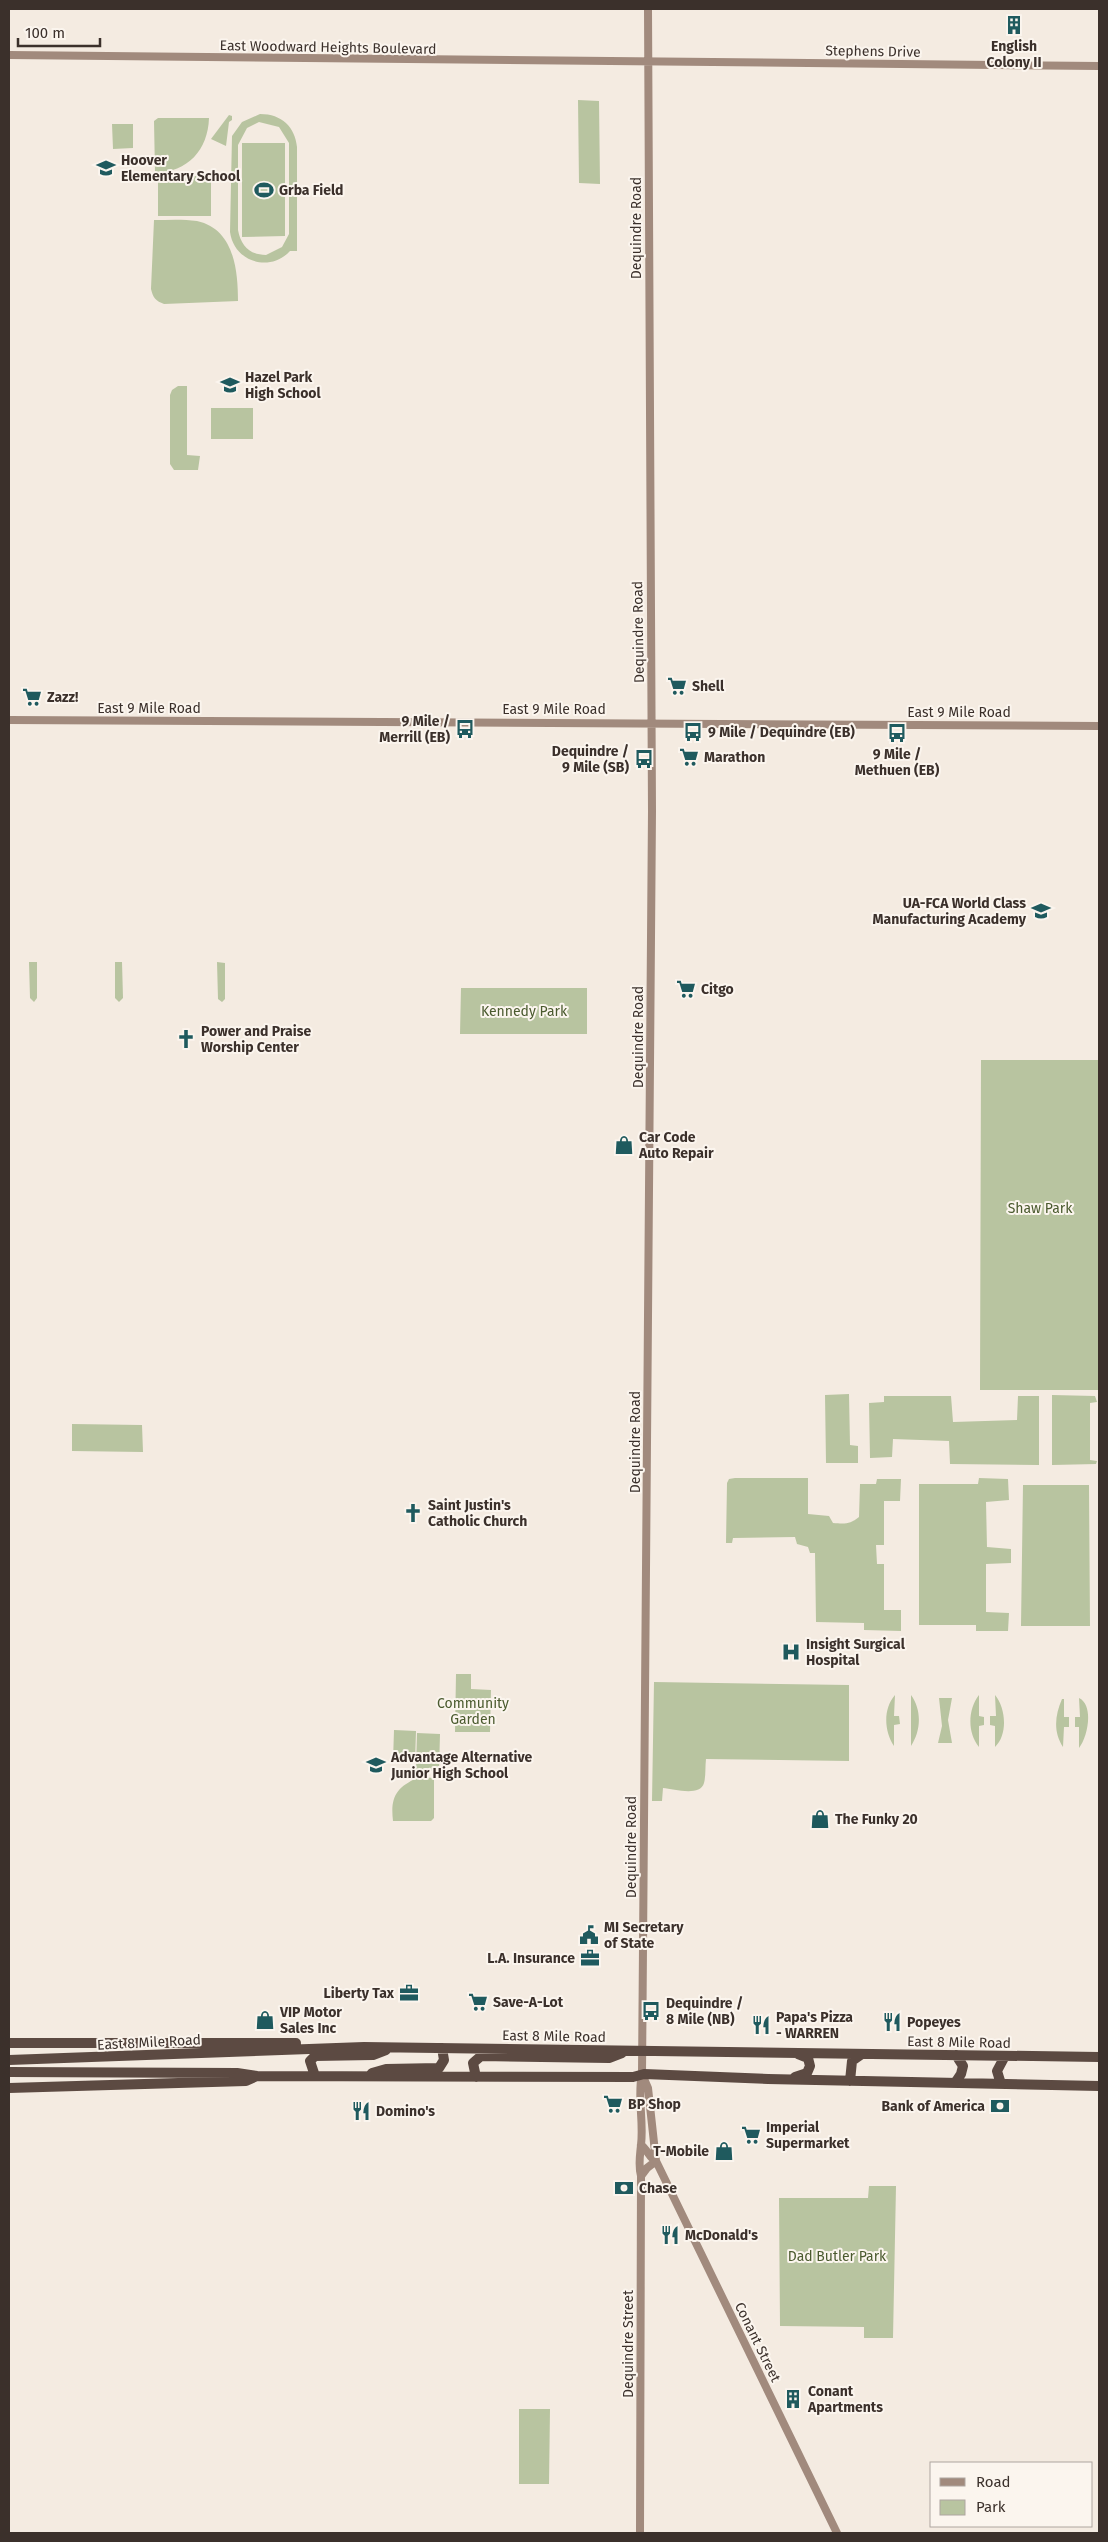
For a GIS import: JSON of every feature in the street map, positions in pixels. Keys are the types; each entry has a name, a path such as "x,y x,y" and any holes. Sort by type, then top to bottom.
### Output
{"highway":[{"path":"9,2042 302,2044 322,2048"},
{"name":"East 8 Mile Road","path":"9,2060 76,2059 322,2048 1099,2057"},
{"path":"315,2076 310,2061 315,2056 373,2055 391,2048"},
{"path":"364,2076 386,2069 439,2068 444,2062 442,2048"},
{"path":"476,2077 473,2063 481,2056 609,2058 628,2051"},
{"path":"770,2079 804,2075 809,2070 810,2062 806,2055 787,2053"},
{"path":"850,2081 852,2061 863,2054"},
{"path":"955,2083 961,2074 963,2066 956,2055"},
{"path":"1001,2084 997,2071 1005,2056"},
{"name":"East 8 Mile Road","path":"9,2072 237,2073 256,2076 633,2077 642,2070 770,2079 1099,2086"},
{"name":"East 8 Mile Road","path":"9,2088 246,2081 256,2076"}],"main road":[{"name":"Dequindre Road","path":"642,2070 652,722 648,9"},
{"name":"East Woodward Heights Boulevard","path":"9,55 647,62"},
{"name":"Stephens Drive","path":"647,62 1099,66"},
{"name":"East 9 Mile Road","path":"9,720 652,722 1099,726"},
{"name":"Conant Street","path":"642,2070 648,2088 656,2162 837,2533"},
{"path":"641,2145 639,2086 642,2070"},
{"name":"Conant Street","path":"641,2145 656,2162"},
{"name":"Dequindre Street","path":"640,2533 641,2176 639,2167 641,2145"},
{"path":"641,2176 648,2166 656,2162"}],"green space":[{"path":"578,100 599,101 600,184 579,183"},
{"path":"260,114 275,116 286,123 296,140 297,251 290,251 282,258 273,262 263,263 245,257 238,251 230,232 232,136 242,122","holes":["259,122 279,127 289,143 289,234 282,247 266,255 260,255 247,248 239,236 238,145 247,128"]},
{"path":"229,115 232,116 232,120 229,122 226,146 211,139"},
{"path":"158,118 209,118 205,140 194,157 186,164 177,168 167,172 155,173 154,121"},
{"path":"112,124 133,124 133,148 113,149"},
{"name":"Grba Field","path":"242,143 285,143 285,236 242,237"},
{"path":"158,176 211,176 211,216 158,216"},
{"path":"154,220 197,221 209,225 219,233 226,242 235,264 238,301 164,304 155,299 151,289"},
{"path":"178,386 187,386 187,455 200,456 198,470 174,470 170,464 170,395 172,390"},
{"path":"211,408 253,408 253,439 211,439"},
{"path":"29,962 37,962 37,998 34,1002 30,998"},
{"path":"115,962 122,962 123,998 119,1002 115,998"},
{"path":"217,962 225,963 225,999 222,1002 218,999"},
{"name":"Kennedy Park","path":"461,988 587,988 587,1034 460,1034"},
{"name":"Shaw Park","path":"981,1060 1099,1060 1099,1390 980,1390"},
{"path":"849,1394 850,1445 858,1446 858,1463 826,1463 825,1395"},
{"path":"1052,1395 1095,1396 1097,1402 1090,1403 1090,1460 1097,1461 1096,1464 1052,1465"},
{"path":"884,1396 951,1396 953,1422 1017,1420 1018,1396 1039,1396 1039,1465 950,1464 949,1441 893,1439 892,1457 870,1458 869,1403 884,1402"},
{"path":"72,1424 142,1425 143,1452 72,1451"},
{"path":"808,1478 808,1514 829,1516 833,1523 847,1523 859,1517 860,1484 876,1484 877,1479 901,1479 900,1501 884,1501 884,1545 876,1545 877,1564 884,1564 884,1610 901,1610 901,1631 864,1630 864,1623 816,1622 815,1553 810,1553 808,1547 797,1544 795,1537 733,1538 732,1543 726,1543 727,1483 729,1479"},
{"path":"979,1478 1008,1479 1009,1500 986,1502 987,1547 1011,1549 1011,1563 986,1564 986,1612 1009,1613 1008,1631 976,1631 976,1625 919,1625 919,1484 978,1484"},
{"path":"1023,1485 1089,1485 1090,1626 1021,1626"},
{"name":"Community Garden","path":"456,1674 471,1674 471,1689 491,1690 490,1732 455,1732"},
{"path":"654,1682 849,1685 849,1761 706,1759 705,1780 702,1787 692,1791 663,1788 662,1801 652,1801"},
{"path":"895,1695 894,1716 899,1716 900,1724 894,1725 894,1746 888,1734 886,1720 888,1707"},
{"path":"911,1695 917,1707 919,1720 917,1734 911,1746"},
{"path":"979,1695 979,1716 984,1717 984,1725 979,1726 979,1747 972,1735 970,1721 975,1701"},
{"path":"995,1695 999,1700 1003,1714 1004,1729 995,1747 995,1726 990,1725 990,1716 996,1716"},
{"path":"939,1698 952,1698 948,1720 952,1743 938,1743 942,1726"},
{"path":"1079,1698 1087,1707 1088,1721 1085,1737 1079,1748 1079,1727 1075,1727 1075,1717 1080,1717"},
{"path":"1062,1699 1064,1699 1064,1717 1069,1717 1069,1727 1064,1727 1063,1747 1056,1729 1058,1711"},
{"path":"394,1730 416,1731 415,1761 393,1761"},
{"path":"417,1733 440,1734 439,1771 416,1770"},
{"path":"419,1777 434,1778 434,1818 431,1821 393,1821 393,1805 397,1793 405,1785"},
{"name":"Dad Butler Park","path":"869,2186 896,2186 893,2338 864,2338 864,2327 780,2326 779,2198 868,2198"},
{"path":"519,2409 550,2409 549,2484 519,2484"}],"place":[{"name":"English Colony II","path":"1014,25"},
{"name":"Hoover Elementary School","path":"106,168"},
{"name":"Grba Field","path":"264,190"},
{"name":"Hazel Park High School","path":"230,385"},
{"name":"Shell","path":"677,686"},
{"name":"Zazz!","path":"32,697"},
{"name":"9 Mile / Merrill (EB)","path":"465,729"},
{"name":"9 Mile / Dequindre (EB)","path":"693,732"},
{"name":"9 Mile / Methuen (EB)","path":"897,733"},
{"name":"Marathon","path":"689,757"},
{"name":"Dequindre / 9 Mile (SB)","path":"644,759"},
{"name":"UA-FCA World Class Manufacturing Academy","path":"1041,911"},
{"name":"Citgo","path":"686,989"},
{"name":"Power and Praise Worship Center","path":"186,1039"},
{"name":"Car Code Auto Repair","path":"624,1145"},
{"name":"Saint Justin's Catholic Church","path":"413,1513"},
{"name":"Insight Surgical Hospital","path":"791,1652"},
{"name":"Advantage Alternative Junior High School","path":"376,1765"},
{"name":"The Funky 20","path":"820,1819"},
{"name":"MI Secretary of State","path":"589,1935"},
{"name":"L.A. Insurance","path":"590,1958"},
{"name":"Liberty Tax","path":"409,1993"},
{"name":"Save-A-Lot","path":"478,2002"},
{"name":"Dequindre / 8 Mile (NB)","path":"651,2011"},
{"name":"VIP Motor Sales Inc","path":"265,2020"},
{"name":"Popeyes","path":"892,2022"},
{"name":"Papa's Pizza - WARREN","path":"761,2025"},
{"name":"BP Shop","path":"613,2104"},
{"name":"Bank of America","path":"1000,2106"},
{"name":"Domino's","path":"361,2111"},
{"name":"Imperial Supermarket","path":"751,2135"},
{"name":"T-Mobile","path":"724,2151"},
{"name":"Chase","path":"624,2188"},
{"name":"McDonald's","path":"670,2235"},
{"name":"Conant Apartments","path":"793,2399"}]}
